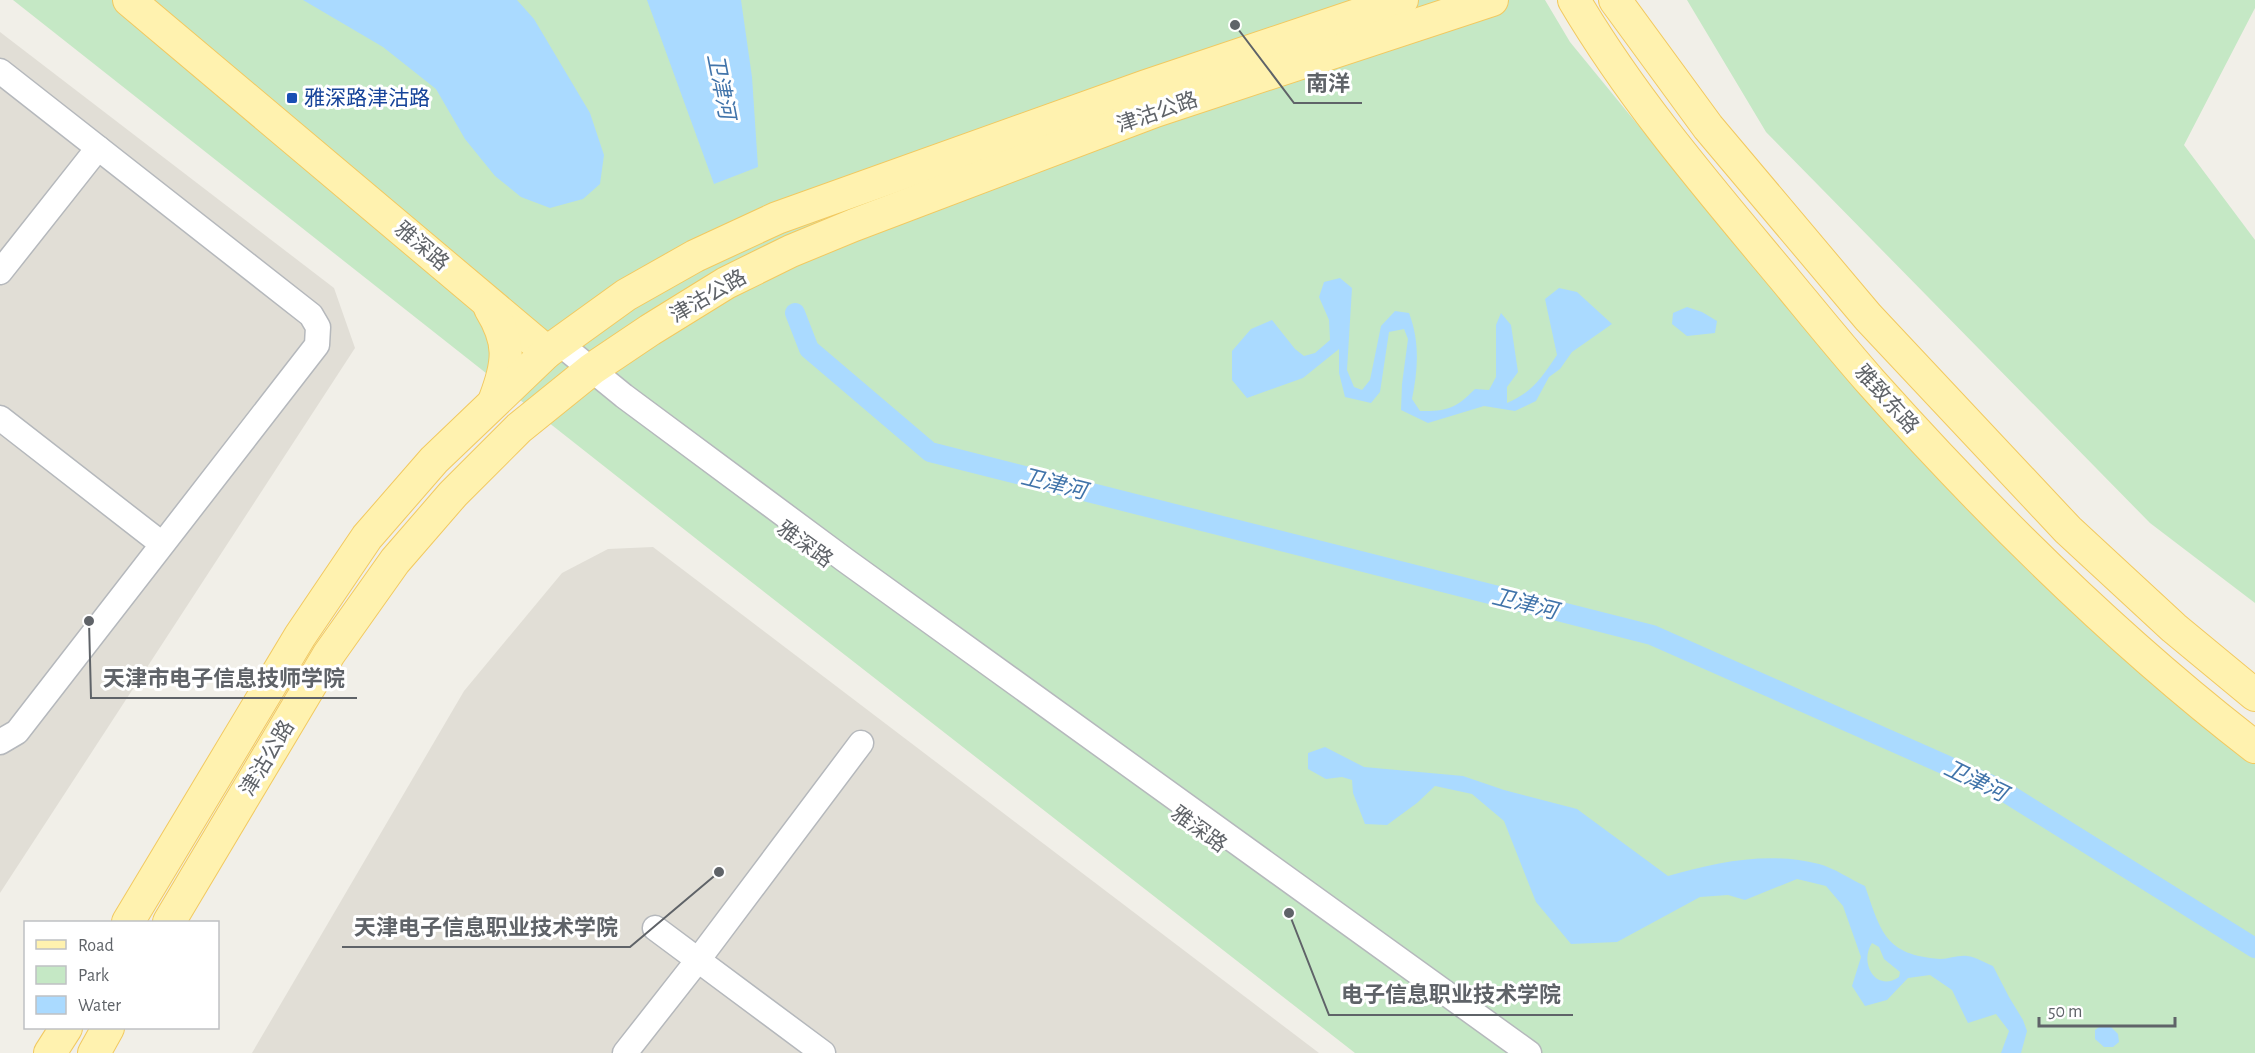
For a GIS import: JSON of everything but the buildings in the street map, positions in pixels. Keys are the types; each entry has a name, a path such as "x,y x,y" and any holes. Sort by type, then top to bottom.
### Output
{"main road":[{"name":"雅深路","path":"129,0 496,300"},
{"name":"雅深路","path":"152,0 496,300 543,348"},
{"name":"津沽公路","path":"129,921 300,636 367,537 434,460 494,401 543,348 695,256 777,218 1146,86 1402,0"},
{"name":"津沽公路","path":"170,921 329,654 395,561 453,494 519,428 586,374 650,330 726,283 791,251 1155,111 1492,0"},
{"name":"雅致东路","path":"1574,0 1645,108 1718,200 1870,381 1943,460 2097,614 2196,702 2255,747"},
{"name":"雅致东路","path":"1615,0 1708,126 1868,317 2068,530 2174,628 2255,695"},
{"path":"494,401 507,361 506,342 496,300"},
{"path":"519,428 537,388 543,348"},
{"path":"51,1053 65,1029"},
{"path":"94,1053 107,1029"}],"street":[{"path":"0,71 311,315 318,327 317,345 17,732 0,742"},
{"path":"0,272 98,148"},
{"name":"雅深路","path":"543,348 624,396 845,560 1529,1053"},
{"name":"雅深路","path":"586,374 1508,1053"},
{"path":"0,418 162,544"},
{"path":"625,1053 861,743"},
{"path":"655,928 823,1053"}],"shaded area":[{"path":"0,32 334,288 355,348 0,893"},
{"path":"653,547 1319,1053 252,1053 464,691 562,573 608,549"}],"green space":[{"path":"13,0 1545,0 1570,42 1806,330 2112,643 2255,761 2255,1053 1355,1053 704,545"},
{"path":"1687,0 2255,0 2255,8 2184,145 2255,240 2255,603 2150,523 1766,132"}],"water":[{"path":"303,0 517,0 534,19 590,113 604,155 600,184 583,199 550,208 521,197 495,176 465,139 436,89 383,47"},
{"path":"647,0 741,0 752,77 758,167 714,184"},
{"path":"1340,278 1352,288 1347,370 1354,387 1362,390 1370,380 1381,326 1395,311 1409,313 1415,334 1417,356 1412,399 1420,411 1450,408 1475,389 1489,390 1496,377 1496,325 1501,313 1511,325 1518,372 1507,387 1507,403 1530,389 1557,355 1545,299 1559,288 1577,292 1612,324 1572,352 1560,369 1549,377 1536,401 1515,411 1484,406 1428,423 1401,410 1408,339 1404,329 1389,332 1380,392 1371,403 1345,397 1339,373 1339,349 1303,378 1247,398 1232,380 1232,351 1251,329 1272,320 1295,349 1304,356 1315,353 1330,340 1329,320 1319,297 1324,282"},
{"path":"1687,307 1702,312 1717,321 1715,333 1687,336 1672,324 1673,313"},
{"path":"1325,747 1364,767 1463,776 1504,790 1577,809 1668,876 1705,866 1762,858 1800,860 1830,868 1865,886 1881,928 1896,946 1922,957 1940,959 1967,956 1993,966 2027,1031 2021,1053 2001,1053 2009,1031 1996,1014 1968,1023 1952,990 1930,975 1908,978 1887,1000 1865,1006 1852,986 1861,957 1843,906 1826,886 1797,879 1745,900 1728,895 1700,897 1617,942 1571,944 1536,902 1504,821 1472,794 1435,786 1417,803 1387,825 1365,824 1353,793 1352,780 1342,777 1326,779 1308,769 1308,753","holes":["1872,943 1879,947 1884,959 1900,972 1899,977 1883,981 1872,973 1867,959 1868,951"]},
{"path":"2102,1025 2111,1027 2118,1034 2119,1042 2113,1047 2104,1047 2095,1039 2095,1030"}],"waterway":[{"name":"卫津河","path":"795,313 809,349 930,452 1652,635 2000,789 2255,948"}],"place":[{"name":"南洋","path":"1235,25"},
{"name":"雅深路津沽路","path":"292,98"},
{"name":"天津市电子信息技师学院","path":"89,621"},
{"name":"天津电子信息职业技术学院","path":"719,872"},
{"name":"电子信息职业技术学院","path":"1289,913"}]}
